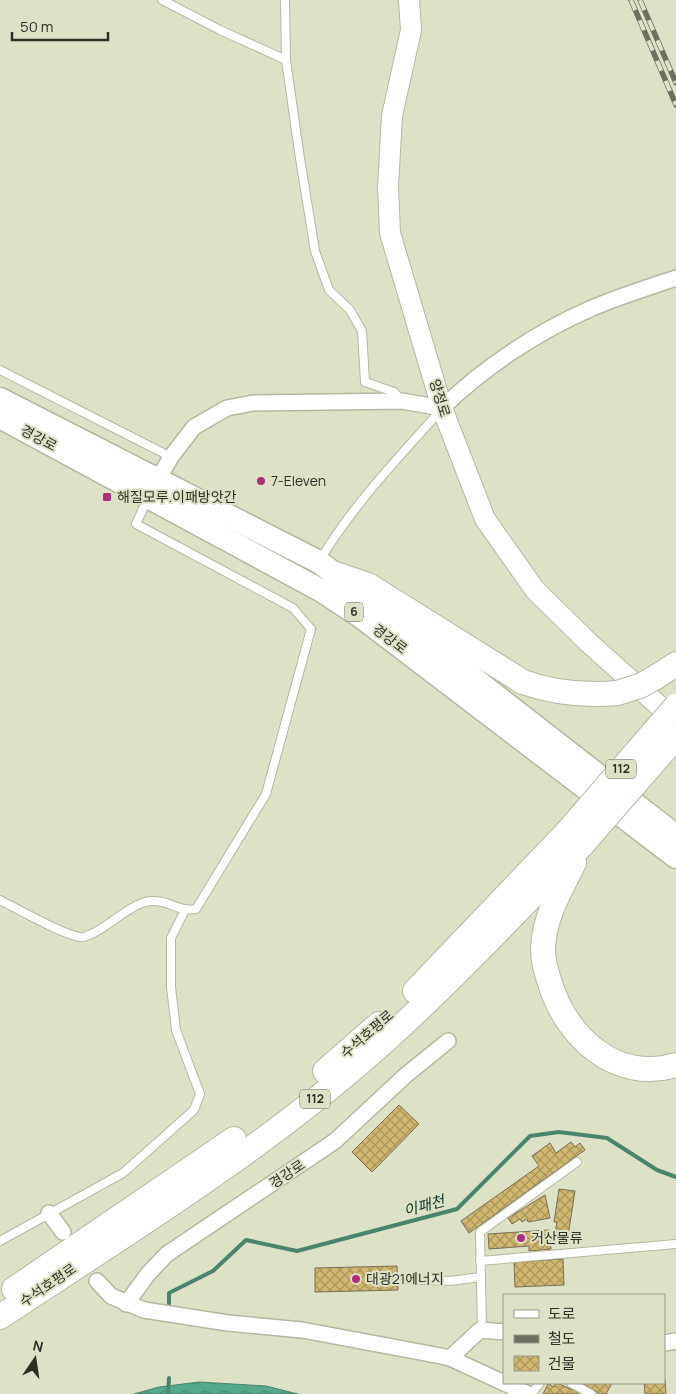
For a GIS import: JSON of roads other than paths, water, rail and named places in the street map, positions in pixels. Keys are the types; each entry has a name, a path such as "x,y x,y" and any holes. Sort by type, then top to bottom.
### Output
{"highway":[{"path":"328,568 368,585 523,682 545,690 595,695 617,693 640,686 676,664"},
{"name":"수석호평로","path":"575,838 676,706"},
{"name":"수석호평로","path":"4,1308 194,1187 333,1085 440,990 575,838 676,737"},
{"path":"575,838 548,917 543,950 545,967 560,1012 582,1040 600,1055 622,1064 643,1069 676,1065"}],"main road":[{"name":"양정로","path":"409,0 411,30 392,116 388,187 390,233 442,408 485,519 535,590 589,643 676,721"},
{"name":"경강로","path":"0,399 154,488 360,616 676,857"},
{"name":"경강로","path":"0,417 328,568 676,836"}],"street":[{"path":"154,488 170,458 194,428 227,408 253,403 402,401 442,408 471,380 544,330 592,308 676,278"},
{"name":"경강로","path":"126,1304 148,1274 166,1254 335,1141 406,1075 448,1042"},
{"path":"49,1213 63,1232"},
{"path":"97,1281 111,1296 126,1304 144,1310 302,1330 450,1358 503,1382"},
{"path":"450,1358 482,1330 503,1332"},
{"path":"508,1384 530,1394"}],"lane":[{"path":"162,0 220,30 286,60"},
{"path":"285,0 286,60 316,251 329,290 350,310 362,331 365,382 394,392 402,401"},
{"path":"0,370 170,458"},
{"path":"328,568 330,544 380,478 442,408"},
{"path":"0,900 70,935 84,937 143,903 160,900 184,910 196,909 266,794 312,629 293,608 136,524 154,488"},
{"path":"0,1241 123,1173 194,1110 200,1094 176,1030 171,987 171,938 184,910"},
{"path":"482,1330 479,1235 481,1230 577,1162"},
{"path":"480,1261 676,1244"},
{"path":"405,1279 442,1281 481,1277"},
{"path":"530,1394 539,1384"},
{"path":"573,1384 590,1394"}],"water":[{"path":"199,1382 266,1386 298,1394 134,1394 159,1387"}],"waterway":[{"name":"이패천","path":"169,1304 169,1293 213,1271 246,1240 297,1251 457,1209 530,1136 559,1132 607,1138 657,1170 676,1177"},
{"name":"이패천","path":"168,1394 169,1378"}],"railway":[{"path":"631,0 676,105"},
{"path":"640,0 676,83"}],"place":[{"name":"7-Eleven","path":"261,481"},
{"name":"해질모루.이패방앗간","path":"107,497"},
{"name":"거산물류","path":"521,1238"},
{"name":"대광21에너지","path":"356,1279"}]}
